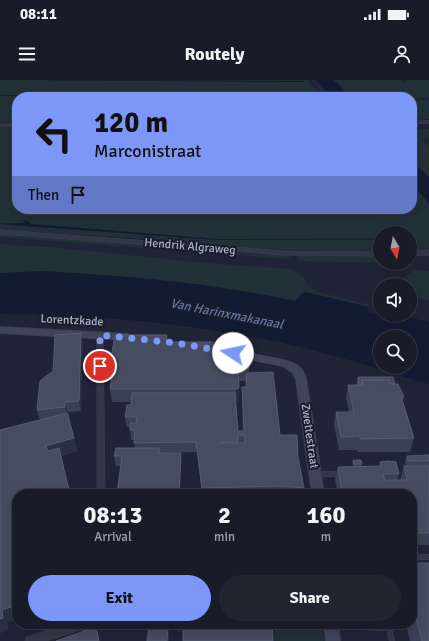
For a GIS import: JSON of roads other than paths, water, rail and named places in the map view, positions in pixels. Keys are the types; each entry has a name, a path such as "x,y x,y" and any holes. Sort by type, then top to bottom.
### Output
{"street":[{"path":"417,123 429,122"},
{"path":"0,125 12,125"},
{"name":"Hendrik Algraweg","path":"0,232 284,253 373,254"},
{"path":"417,254 429,253"},
{"name":"Lorentzkade","path":"0,330 100,335 140,339"},
{"path":"100,335 101,489"},
{"name":"Zwettestraat","path":"189,345 290,365 298,371 301,379 318,489"},
{"path":"30,641 68,629"},
{"path":"332,629 333,641"}],"lane":[{"path":"316,474 347,473"},
{"path":"417,557 429,557"},
{"path":"389,629 392,641"}],"water":[{"path":"28,80 304,81 302,82"},
{"path":"317,80 334,80 345,92 328,92"},
{"path":"417,166 429,177 429,203 417,190"},
{"path":"24,220 31,224 217,239 373,240 217,240 0,224 25,222"},
{"name":"Van Harinxmakanaal","path":"43,271 107,275 233,289 295,301 302,293 305,292 369,307 367,312 373,313 373,322 417,322 417,319 429,322 429,384 395,374 417,374 417,330 373,330 373,367 304,348 191,327 153,322 76,316 0,314 0,273"}]}
